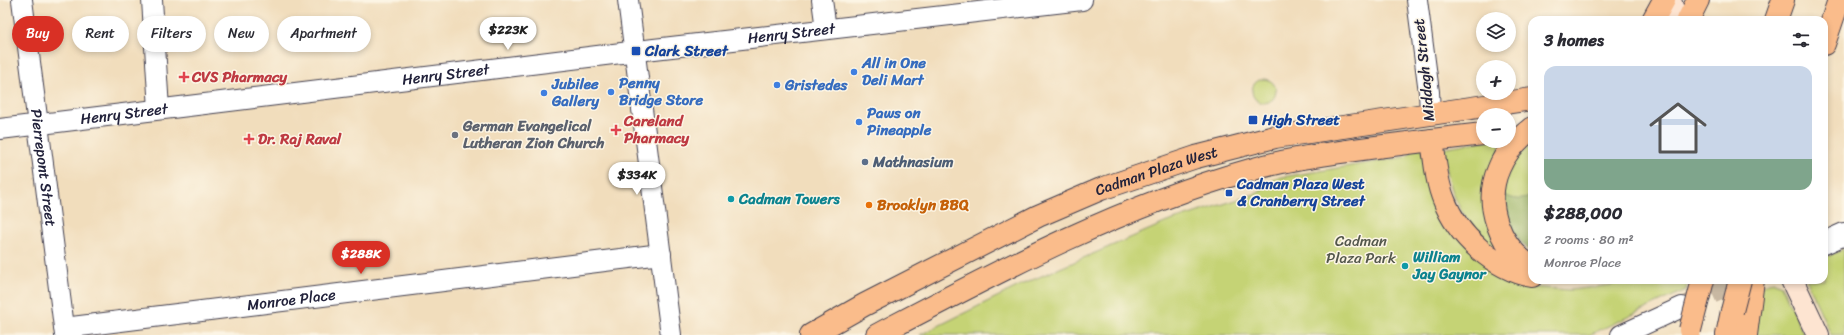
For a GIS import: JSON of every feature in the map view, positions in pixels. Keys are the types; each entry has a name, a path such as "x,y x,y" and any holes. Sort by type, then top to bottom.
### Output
{"main road":[{"path":"1655,16 1664,0"},
{"path":"1670,0 1675,16"},
{"path":"1690,16 1698,0"},
{"path":"1777,16 1783,0"},
{"path":"1828,32 1839,0"},
{"name":"Cadman Plaza West","path":"811,335 864,305 1005,232 1101,190 1196,157 1275,136 1528,100"},
{"name":"Middagh Street","path":"1430,113 1432,140"},
{"path":"1516,129 1528,128"},
{"path":"1528,131 1519,138 1509,150 1499,168 1493,204 1498,227 1504,239 1512,251 1528,264"},
{"name":"Cadman Plaza West","path":"877,335 1018,262 1094,226 1206,183 1295,159 1476,135"},
{"path":"1432,140 1438,182 1444,201 1452,217 1476,246 1500,264 1528,274"},
{"path":"1690,333 1702,284"},
{"path":"1740,284 1741,308 1746,335"},
{"path":"1727,335 1751,284"},
{"path":"1794,284 1818,335"}],"street":[{"name":"Pierrepont Street","path":"22,0 64,332"},
{"path":"152,0 159,109"},
{"path":"628,0 671,335"},
{"path":"822,0 826,29"},
{"name":"Henry Street","path":"0,129 826,29 1020,4 1082,0"},
{"name":"Middagh Street","path":"1417,0 1429,92 1430,113"},
{"path":"1828,241 1844,234"},
{"name":"Monroe Place","path":"64,332 661,254"},
{"path":"1621,335 1682,307"}],"green space":[{"path":"1264,79 1272,83 1276,91 1272,99 1264,103 1256,99 1252,91 1256,83"},
{"path":"1476,142 1476,148 1500,148 1497,248 1482,237 1463,213 1458,204 1450,184 1448,174 1444,150 1447,147"},
{"name":"Cadman Plaza Park","path":"1422,147 1426,171 1510,280 1532,287 1570,290 1614,284 1687,284 1686,290 1589,335 920,335 1023,284 1167,222 1258,193 1276,178 1406,157 1413,150"},
{"path":"1528,147 1528,248 1508,215 1504,198 1506,180 1509,171 1518,156"},
{"path":"1505,195 1519,199 1528,197 1528,249 1515,234 1509,220"},
{"path":"1844,249 1844,335 1831,335 1808,284 1828,284 1828,256"},
{"path":"1767,284 1781,285 1804,335 1751,335 1758,288"}],"tunnel":[{"path":"1685,306 1733,284"}],"place":[{"name":"Clark Street","path":"636,51"},
{"name":"All in One Deli Mart","path":"854,72"},
{"name":"CVS Pharmacy","path":"184,77"},
{"name":"Gristedes","path":"777,85"},
{"name":"Penny Bridge Store","path":"611,92"},
{"name":"Jubilee Gallery","path":"544,93"},
{"name":"High Street","path":"1253,120"},
{"name":"Paws on Pineapple","path":"859,122"},
{"name":"Careland Pharmacy","path":"616,130"},
{"name":"German Evangelical Lutheran Zion Church","path":"455,135"},
{"name":"Dr. Raj Raval","path":"249,139"},
{"name":"Mathnasium","path":"865,162"},
{"name":"Cadman Plaza West & Cranberry Street","path":"1229,193"},
{"name":"Cadman Towers","path":"731,199"},
{"name":"Brooklyn BBQ","path":"869,205"},
{"name":"William Jay Gaynor","path":"1405,266"}]}
